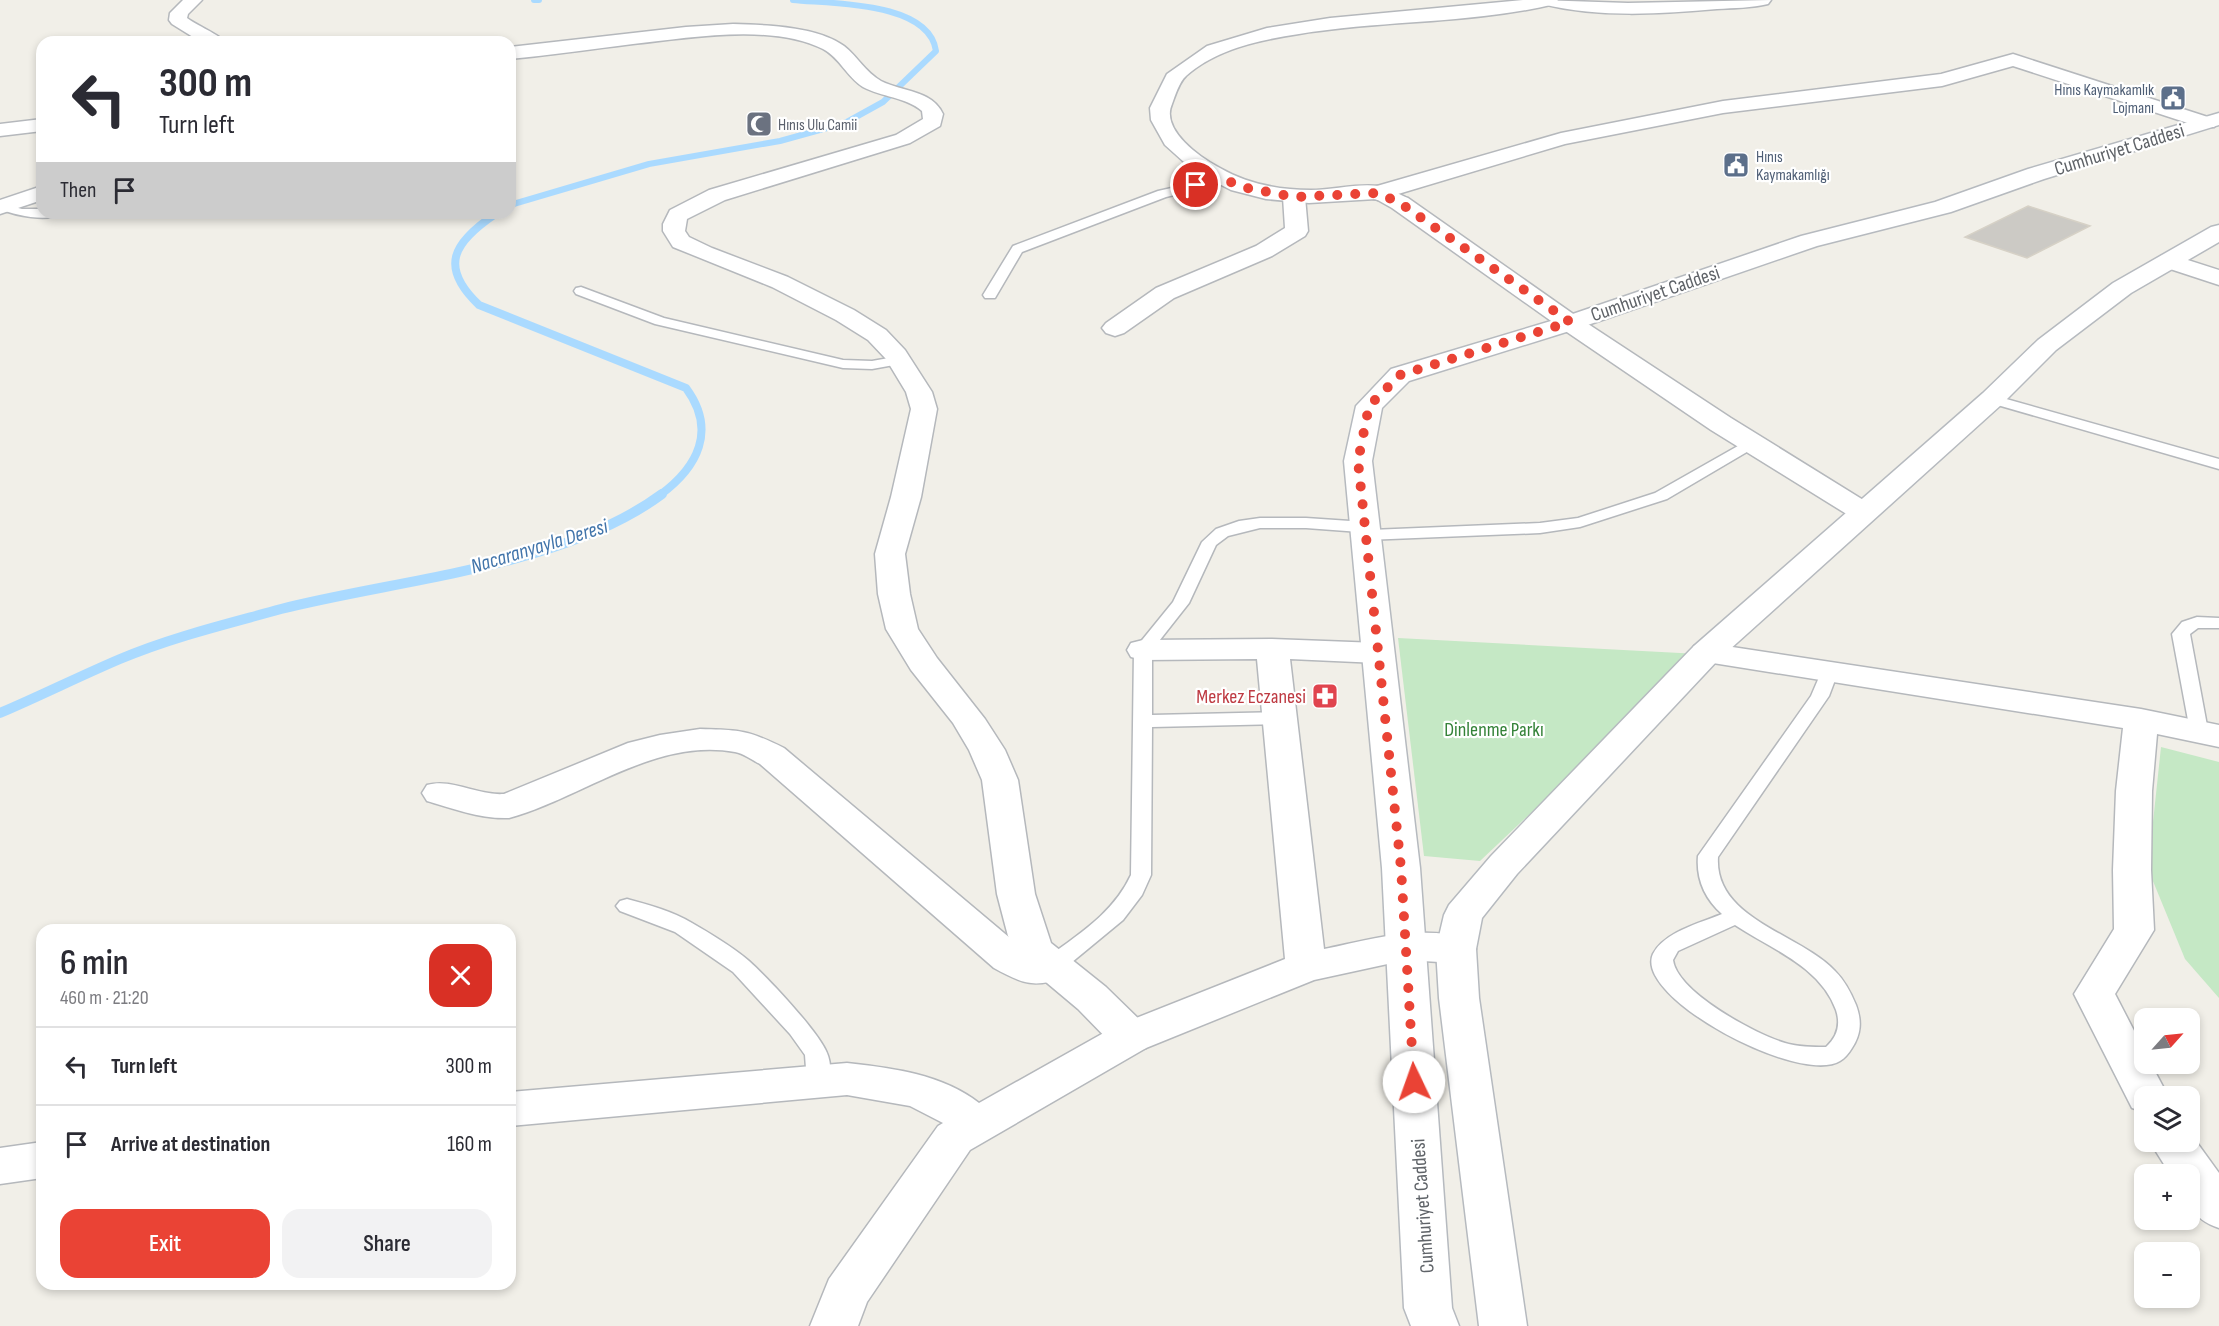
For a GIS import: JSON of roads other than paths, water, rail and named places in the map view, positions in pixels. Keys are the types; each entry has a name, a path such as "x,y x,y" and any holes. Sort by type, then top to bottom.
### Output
{"street":[{"path":"193,0 179,13 178,20 203,36"},
{"path":"1762,0 1687,7 1628,9 1590,7 1549,0 1535,4 1483,10 1383,17 1304,26 1246,39 1197,59 1179,72 1167,86 1161,103 1160,118 1168,134 1183,152 1205,169 1247,188 1294,197 1378,193 1562,139 1723,107 1942,80 2013,60 2216,120"},
{"path":"516,52 709,31 774,32 801,36 836,49 846,56 862,77 889,92 924,102 932,108 933,122 913,134 814,168 717,195 678,215 674,231 681,242 780,282 845,315 877,335 900,360 920,392 924,409 906,497 890,554 894,594 902,629 923,663 968,719 987,750 1000,780 1016,894 1028,936 1036,952 1092,999 1131,1037"},
{"name":"Cumhuriyet Caddesi","path":"1436,1326 1428,1308 1401,868 1358,461 1369,406 1400,375 1570,322 1809,240 1944,207 2036,174 2216,120"},
{"path":"0,130 36,126"},
{"path":"1378,193 1400,203 1570,322 1752,443 1863,512"},
{"path":"1,206 36,195"},
{"path":"1115,328 1165,293 1264,251 1297,231 1294,197"},
{"path":"1503,1326 1459,998 1456,949 1462,915 1504,865 1706,653 1992,399 2036,354 2082,316 2122,288 2219,232"},
{"path":"2169,261 2219,278"},
{"path":"1143,650 1272,649 1378,653"},
{"path":"1272,649 1306,967"},
{"path":"1706,653 2141,720 2209,733"},
{"path":"2141,720 2134,791 2132,870 2134,930 2094,994 2142,1086"},
{"path":"440,794 489,807 509,806 640,751 700,740 743,741 772,756 1008,958 1030,970 1042,970 1052,966"},
{"path":"834,1326 846,1293 954,1138 1131,1037 1306,967 1406,946 1456,949"},
{"path":"516,1108 847,1079 891,1084 927,1095 947,1104 976,1126"},
{"path":"2179,1152 2219,1209"},
{"path":"0,1166 36,1161"}],"lane":[{"path":"990,295 1017,249 1162,194 1225,180"},
{"path":"1,206 20,213 36,213"},
{"path":"581,291 660,321 843,364 872,365 900,360"},
{"path":"1992,399 2219,464"},
{"path":"1052,966 1119,911 1137,887 1142,875 1143,650 1152,634 1171,616 1185,597 1194,571 1211,541 1226,531 1263,522 1365,531 1540,528 1580,522 1661,496 1752,443"},
{"path":"2209,733 2181,634 2189,624 2219,623"},
{"path":"1736,916 1670,946 1664,953 1662,962 1674,984 1699,1007 1760,1042 1795,1053 1831,1056 1845,1043 1850,1032 1850,1019 1846,1004 1838,988 1826,974 1809,961 1736,916 1721,901 1707,870 1708,856 1820,696 1829,672"},
{"path":"1142,721 1279,718"},
{"path":"627,906 683,927 741,966 798,1028 816,1054 819,1082"}],"waterway":[{"name":"Nacaranyayla Deresi","path":"534,0 539,0"},
{"name":"Nacaranyayla Deresi","path":"516,203 649,164 780,141 845,123 883,102 936,51 929,35 916,22 897,14 876,8 793,0"},
{"name":"Nacaranyayla Deresi","path":"488,219 469,236 456,256 455,267 459,279 479,305 686,388 700,418 699,447 684,472 660,495"},
{"name":"Nacaranyayla Deresi","path":"0,713 120,659 200,631 327,598 479,568 578,539 622,519 662,494"}],"place":[{"name":"Hınıs Kaymakamlık Lojmanı","path":"2173,98"},
{"name":"Hınıs Ulu Camii","path":"759,124"},
{"name":"Hınıs Kaymakamlığı","path":"1736,165"},
{"name":"Merkez Eczanesi","path":"1325,696"}],"park label":[{"name":"Dinlenme Parkı","path":"1494,729"}]}
